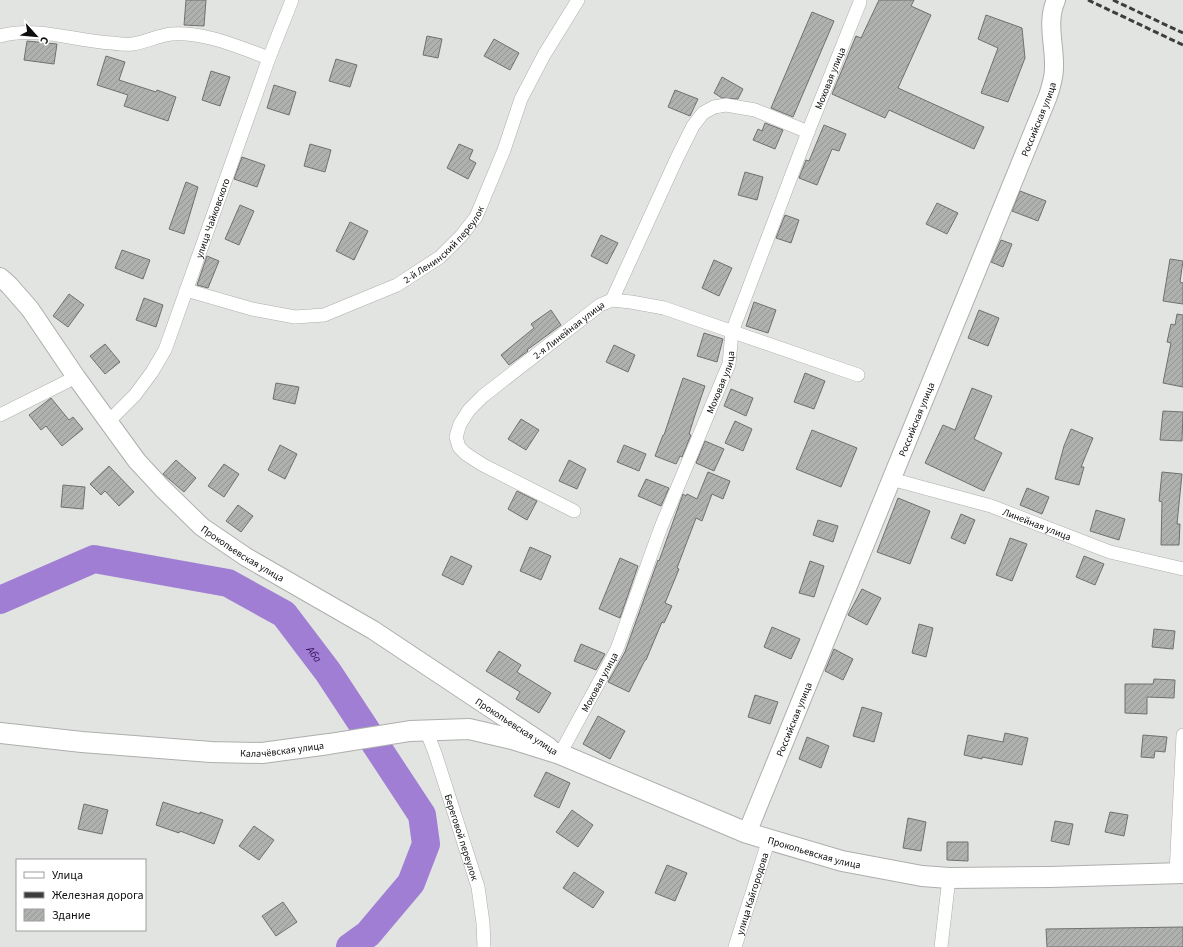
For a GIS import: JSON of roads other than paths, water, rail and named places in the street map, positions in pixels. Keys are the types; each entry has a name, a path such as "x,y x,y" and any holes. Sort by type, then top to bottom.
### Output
{"main road":[{"name":"Российская улица","path":"747,833 1048,96 1054,68 1051,24 1056,0"},
{"name":"Прокопьевская улица","path":"0,277 30,309 76,377 137,461 202,527 246,557 373,630 560,754 747,833 842,861 922,876 949,878 1179,873"},
{"name":"Калачёвская улица","path":"0,732 82,742 211,752 262,753 418,730 469,729 512,739 560,754"}],"street":[{"name":"улица Чайковского","path":"109,421 135,395 152,372 165,350 269,58 292,0"},
{"name":"2-й Ленинский переулок","path":"186,290 260,310 295,317 324,315 397,285 440,257 461,236 476,217 504,150 521,99 544,55 578,0"},
{"name":"Моховая улица","path":"560,754 617,649 661,527 729,364 732,332 808,132 860,2"},
{"path":"0,36 35,33 60,35 110,43 132,44 172,34 221,40 269,58"},
{"name":"2-я Линейная улица","path":"574,511 504,476 466,454 459,447 456,436 460,424 469,410 483,396 600,304 612,300 677,158 693,126 703,113 714,106 726,105 755,110 808,132"},
{"path":"612,300 664,308 858,375"},
{"path":"0,415 76,377"},
{"name":"Линейная улица","path":"891,479 991,506 1110,552 1183,569"},
{"name":"Береговой переулок","path":"418,730 435,753 478,886 483,923 484,947"},
{"path":"1179,873 1183,735"},
{"name":"улица Кайгородова","path":"735,947 769,839"},
{"path":"941,947 949,878"}],"waterway":[{"name":"Аба","path":"0,600 94,559 228,583 284,614 328,672 422,815 426,844 411,883 368,934 350,947"}],"railway":[{"path":"1088,0 1183,45"},
{"path":"1113,0 1183,33"}]}
